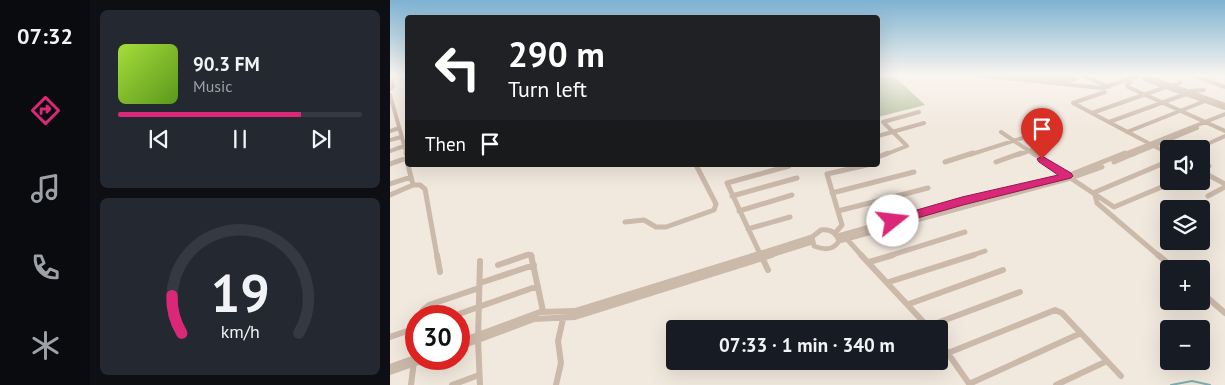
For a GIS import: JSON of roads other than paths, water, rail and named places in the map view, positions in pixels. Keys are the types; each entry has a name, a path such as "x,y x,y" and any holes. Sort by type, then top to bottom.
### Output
{"street":[{"path":"1102,93 1074,102 1160,149"},
{"path":"1092,113 1148,93"},
{"path":"1186,93 1225,106"},
{"path":"1108,122 1186,93 1225,106"},
{"path":"1145,94 1225,131"},
{"path":"390,98 405,145 390,151"},
{"path":"1127,132 1206,101"},
{"path":"880,156 906,146 884,122 918,112"},
{"path":"390,115 396,114"},
{"path":"470,342 543,311 576,311 812,239 821,230 846,238 1069,177 1225,116"},
{"path":"390,123 397,121"},
{"path":"880,135 924,123"},
{"path":"390,131 399,128"},
{"path":"1001,132 1112,206 1117,206 1160,188"},
{"path":"945,162 1035,134"},
{"path":"1210,143 1225,136"},
{"path":"390,140 402,137"},
{"path":"996,162 1046,146"},
{"path":"390,164 405,158"},
{"path":"1094,194 1160,165"},
{"path":"408,167 413,185"},
{"path":"625,222 644,220 656,227 666,227 714,210 716,206 714,200 697,167"},
{"path":"768,270 732,196 728,182 785,167"},
{"path":"812,239 817,248 825,250 833,248 842,227 826,175 858,167"},
{"path":"832,193 914,172"},
{"path":"390,184 411,177"},
{"path":"837,236 962,201 1069,177"},
{"path":"1208,196 1225,186 1210,177"},
{"path":"732,196 797,178"},
{"path":"390,194 413,185 420,185 425,188 440,272"},
{"path":"838,211 928,188"},
{"path":"1094,194 1099,205 1164,260"},
{"path":"739,211 792,195"},
{"path":"748,230 790,217"},
{"path":"869,262 965,232"},
{"path":"846,238 922,320"},
{"path":"889,282 985,251"},
{"path":"498,264 529,254 532,255 543,311"},
{"path":"470,340 534,319 563,319 592,312 761,255"},
{"path":"480,261 478,338 480,385"},
{"path":"429,305 534,265"},
{"path":"909,304 1003,270"},
{"path":"470,311 538,286"},
{"path":"948,320 1020,292"},
{"path":"1210,300 1225,314"},
{"path":"1081,333 969,384 948,353 1055,310 1062,313 1081,333 1121,376"},
{"path":"556,385 561,363 558,341 563,319"},
{"path":"390,337 405,332"},
{"path":"1056,385 1107,361"},
{"path":"390,367 405,363"},
{"path":"390,372 405,365"},
{"path":"411,385 413,370"},
{"path":"452,385 479,375"}],"waterway":[{"path":"1171,385 1192,381 1210,385"}]}
